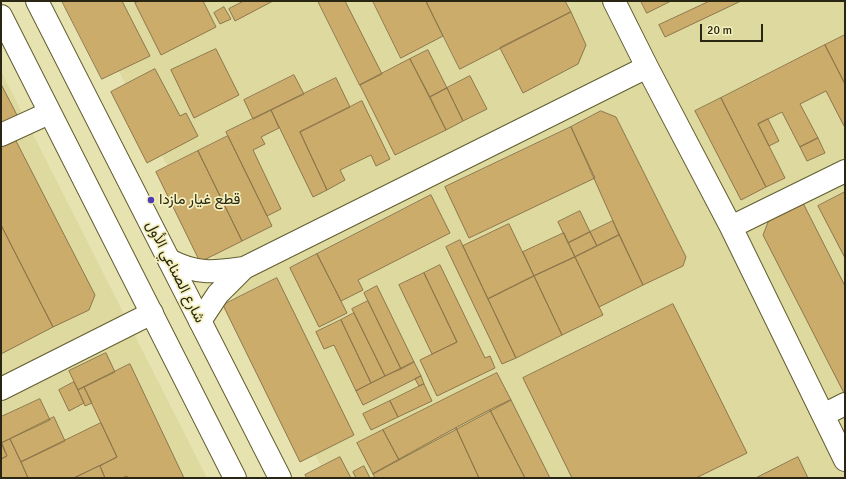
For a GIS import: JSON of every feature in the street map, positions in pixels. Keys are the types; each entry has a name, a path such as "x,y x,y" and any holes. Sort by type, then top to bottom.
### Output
{"main road":[{"name":"شارع الصناعي الأول","path":"38,1 280,478"},
{"path":"614,1 731,227 845,460"},
{"path":"1,16 235,478"},
{"path":"200,321 218,294 244,268 647,67"},
{"path":"1,135 49,113"},
{"path":"731,227 845,171"},
{"path":"169,260 197,271 214,272 244,268"},
{"path":"1,389 152,313"},
{"path":"823,416 845,404"}],"shaded area":[{"path":"83,1 845,1 845,478 327,478"},
{"path":"1,71 207,478 1,478"}],"building":[{"path":"62,1 122,1 150,56 102,79"},
{"path":"140,1 203,1 216,27 161,55 135,3"},
{"path":"244,1 273,1 235,21 229,9"},
{"path":"318,1 345,1 382,74 360,85"},
{"path":"373,1 426,1 443,36 401,58"},
{"path":"426,1 565,1 571,12 460,69"},
{"path":"641,1 671,1 647,13"},
{"path":"710,1 741,1 665,37 659,25"},
{"path":"224,7 231,19 220,24 214,13"},
{"path":"571,12 586,45 578,64 523,93 500,48"},
{"path":"845,35 845,84 825,45"},
{"path":"825,45 845,84 845,126 826,91 800,104 818,138 800,147 782,112 758,124 785,178 766,187 721,98"},
{"path":"216,49 239,95 194,118 171,70"},
{"path":"428,50 447,88 430,97 410,59"},
{"path":"410,59 446,130 395,155 360,85"},
{"path":"155,69 180,116 186,113 198,136 147,163 111,92"},
{"path":"294,75 304,94 253,119 244,100"},
{"path":"470,76 487,109 463,121 447,88"},
{"path":"336,78 350,107 300,132 327,190 313,197 271,110"},
{"path":"1,84 19,119 1,129"},
{"path":"447,88 463,121 446,130 430,97"},
{"path":"721,98 766,187 741,200 695,111"},
{"path":"362,101 390,159 376,166 371,155 340,170 345,180 327,190 300,132"},
{"path":"271,110 279,128 261,137 265,144 253,150 281,209 267,216 226,132"},
{"path":"601,111 616,117 686,257 683,266 643,285 571,127"},
{"path":"768,119 779,141 769,146 758,124"},
{"path":"571,127 595,178 469,238 445,187"},
{"path":"228,136 272,226 242,241 198,151"},
{"path":"818,138 825,153 807,161 800,147"},
{"path":"15,139 95,295 89,310 53,327 1,225 1,146"},
{"path":"198,151 242,241 200,262 156,172"},
{"path":"845,192 845,258 818,206"},
{"path":"431,195 450,233 358,280 363,290 341,301 317,254"},
{"path":"803,203 845,286 845,395 763,235 769,220"},
{"path":"580,211 590,232 568,243 558,222"},
{"path":"613,221 619,235 597,246 590,232"},
{"path":"509,224 534,276 488,299 463,246"},
{"path":"1,225 53,327 1,354"},
{"path":"590,232 597,246 575,257 568,243"},
{"path":"564,233 575,257 534,276 523,252"},
{"path":"619,235 643,285 599,307 575,257"},
{"path":"460,240 516,358 502,364 446,247"},
{"path":"317,254 347,313 319,327 290,268"},
{"path":"575,257 603,315 562,335 534,276"},
{"path":"440,265 485,358 490,356 495,368 437,396 420,360 457,342 424,273"},
{"path":"424,273 457,342 432,354 399,285"},
{"path":"534,276 562,335 516,358 488,299"},
{"path":"277,278 354,435 300,462 223,305"},
{"path":"377,286 414,362 401,369 364,293"},
{"path":"368,301 401,369 385,376 352,309"},
{"path":"673,304 747,453 696,478 572,478 523,378"},
{"path":"354,313 385,376 371,383 341,320"},
{"path":"341,320 371,383 356,391 334,345 324,349 316,332"},
{"path":"106,353 115,372 78,390 69,371"},
{"path":"414,362 421,376 363,405 356,391"},
{"path":"130,364 184,478 128,478 127,476 122,478 105,478 100,466 117,457 84,387"},
{"path":"497,373 511,400 399,460 383,430"},
{"path":"421,376 424,384 419,386 415,379"},
{"path":"74,382 84,403 69,411 59,390"},
{"path":"424,384 432,401 398,417 390,401"},
{"path":"84,387 92,403 85,406 78,390"},
{"path":"40,399 50,420 1,443 1,417"},
{"path":"511,400 550,478 525,478 490,410"},
{"path":"390,401 398,417 371,430 363,414"},
{"path":"490,410 525,478 479,478 456,428"},
{"path":"54,417 65,441 21,462 10,439"},
{"path":"101,423 117,457 74,478 28,478 21,462"},
{"path":"456,428 479,478 375,478 373,474"},
{"path":"383,430 399,460 373,474 357,443"},
{"path":"10,439 28,478 1,478 1,459 7,456 2,443"},
{"path":"1,443 7,456 1,459"},
{"path":"340,457 351,478 307,478 305,475"},
{"path":"798,457 808,478 756,478"},
{"path":"100,466 105,478 74,478"},
{"path":"364,466 370,478 356,478 353,472"}],"place":[{"name":"قطع غيار مازدا","path":"151,200"}]}
